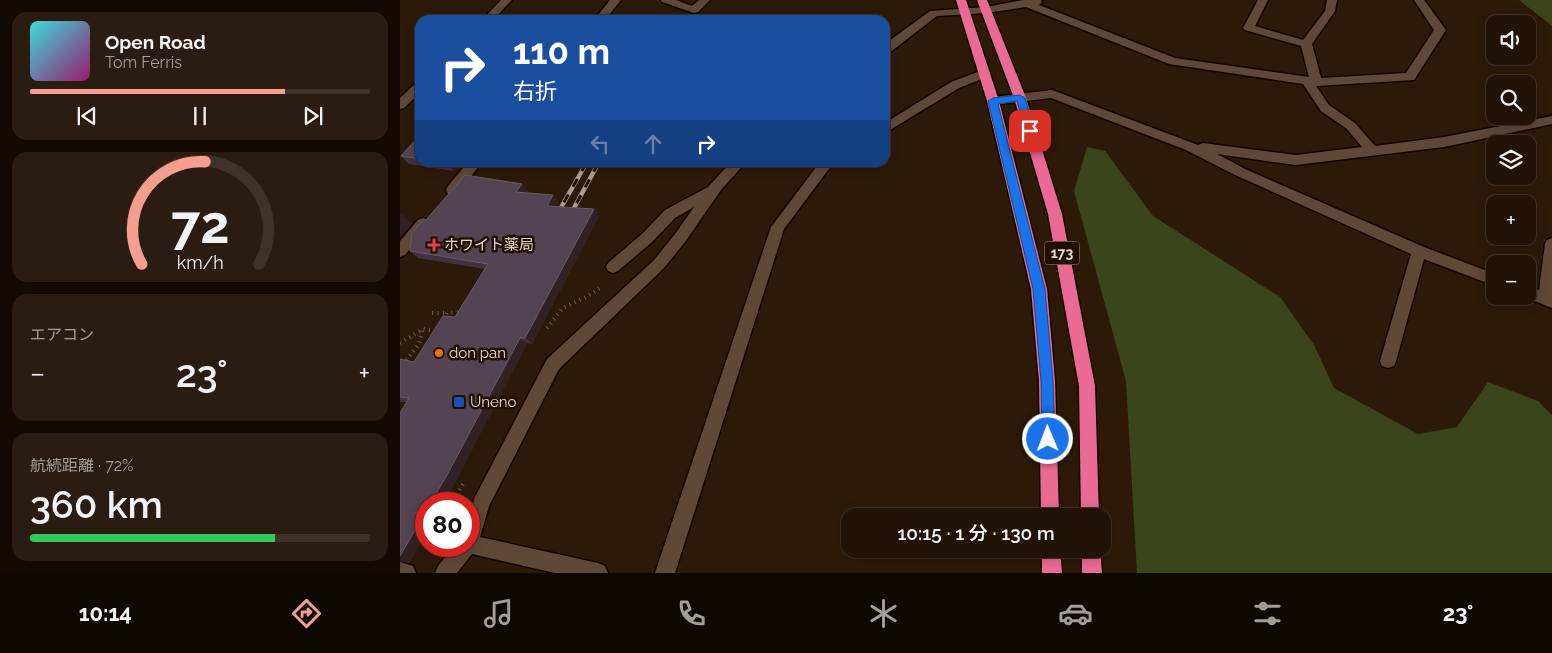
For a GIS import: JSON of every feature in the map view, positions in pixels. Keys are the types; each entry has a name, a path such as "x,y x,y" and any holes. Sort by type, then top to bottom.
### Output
{"highway":[{"name":"173","path":"963,5 993,101 1039,289 1047,381 1050,508"},
{"name":"173","path":"984,5 1020,98 1055,214 1087,386 1090,508"},
{"path":"1051,558 1052,573"},
{"path":"1091,558 1092,573"}],"street":[{"path":"492,15 507,0"},
{"path":"603,15 616,0"},
{"path":"666,0 694,10 705,0"},
{"path":"890,46 934,13 963,5 1043,0"},
{"path":"1263,0 1249,28 1306,44"},
{"path":"1332,0 1330,11 1306,44 1312,82 1325,108 1350,126 1371,150"},
{"path":"1028,2 1173,61 1312,82 1410,78 1440,30 1419,0"},
{"path":"890,126 955,85 983,74"},
{"path":"400,106 415,91"},
{"path":"993,101 1052,94 1191,147 1240,172 1419,251 1486,277"},
{"path":"1191,147 1296,160 1444,142 1552,120"},
{"path":"445,200 472,167"},
{"path":"480,506 553,364 660,264 682,236 711,190 734,167"},
{"path":"664,573 778,227 824,167"},
{"path":"614,267 647,238 670,214 711,190"},
{"path":"400,251 432,214"},
{"path":"1536,296 1549,301 1552,244"},
{"path":"1388,361 1419,251"},
{"path":"480,547 598,573"},
{"path":"446,573 458,557"},
{"path":"400,572 406,573"}],"path":[{"path":"432,313 467,311"},
{"path":"431,339 447,313"},
{"path":"400,369 418,344 423,329"},
{"path":"400,344 423,329 441,330"},
{"path":"458,492 464,483"},
{"path":"409,538 415,539"}],"green space":[{"path":"1519,0 1552,0 1552,26"},
{"path":"1087,147 1105,151 1153,216 1280,297 1314,345 1334,388 1418,434 1457,427 1488,382 1538,401 1552,415 1552,573 1137,573 1126,381 1074,191"}],"building":[{"path":"415,140 415,158 401,156"},
{"path":"465,175 522,184 516,192 553,195 547,206 594,209 525,338 520,338 437,492 415,492 415,530 400,556 400,413 409,398 400,397 400,359 414,362 443,316 455,317 488,264 410,251 412,233 423,220 426,220"}],"railway":[{"path":"555,218 584,167"},
{"path":"568,219 596,167"}],"place":[{"name":"ホワイト薬局","path":"434,245"},
{"name":"don pan","path":"439,353"},
{"name":"Uneno","path":"459,402"}],"route":[{"path":"1030,131 1020,98 993,101 1039,289 1047,381 1048,439"}]}
